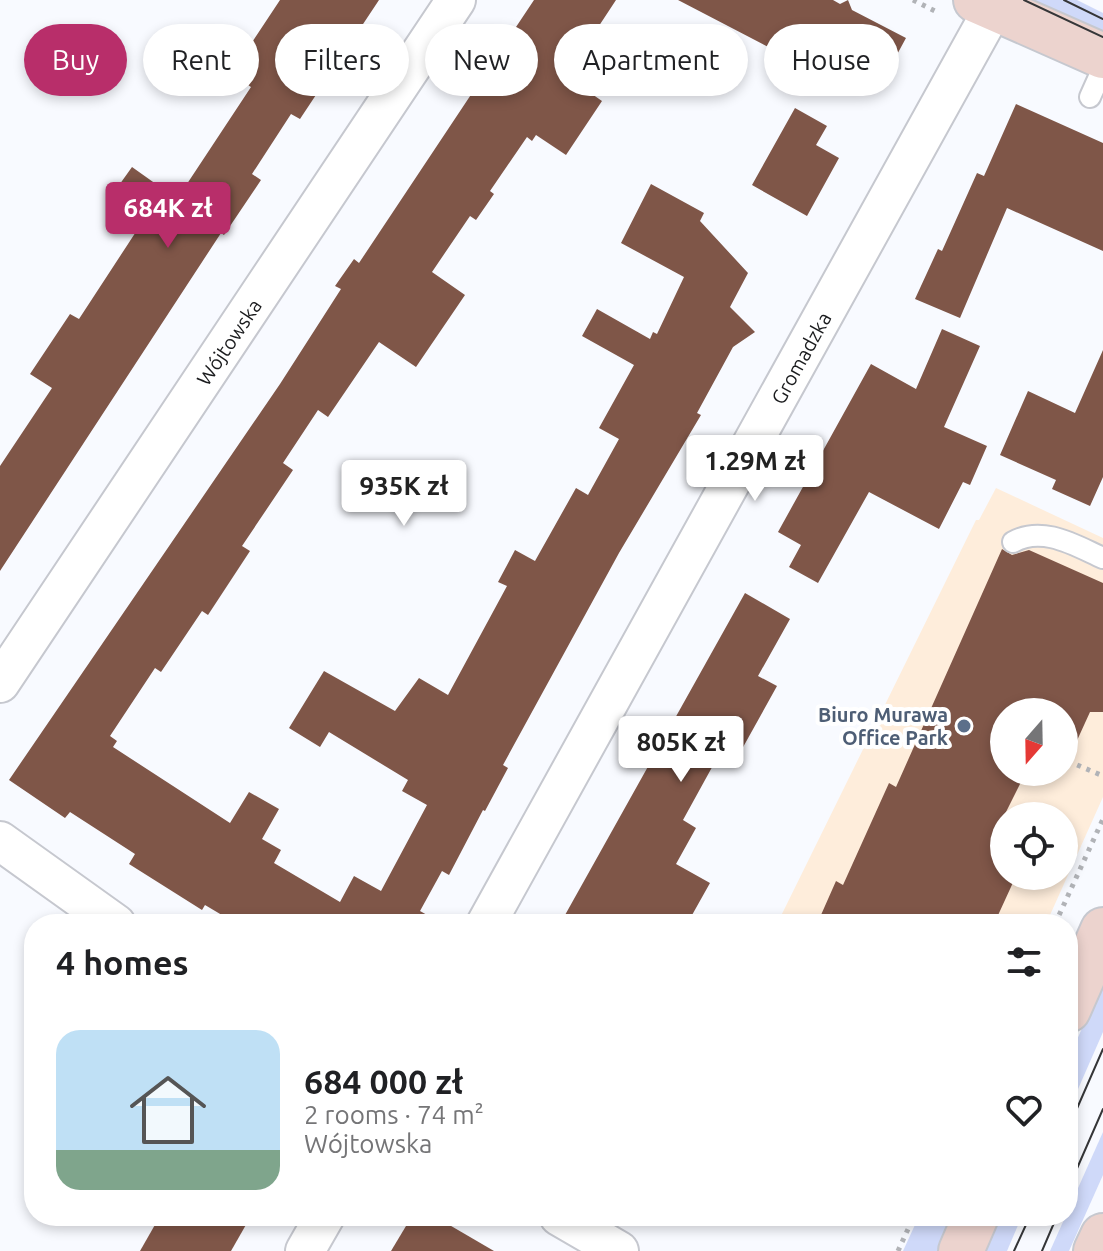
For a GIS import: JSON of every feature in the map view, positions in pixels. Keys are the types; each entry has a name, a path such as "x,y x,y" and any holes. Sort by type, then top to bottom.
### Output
{"street":[{"name":"Wójtowska","path":"0,683 456,0"},
{"path":"989,3 1103,56"},
{"name":"Gromadzka","path":"491,914 989,3"},
{"path":"0,841 102,914"},
{"path":"1078,987 1103,930"},
{"path":"305,1251 319,1226"},
{"path":"576,1226 619,1251"},
{"path":"961,1251 972,1226"},
{"path":"1096,1251 1103,1236"}],"lane":[{"path":"1090,97 1103,68"},
{"path":"1013,542 1026,536 1052,537 1103,558"}],"path":[{"path":"1078,765 1103,776"},
{"path":"1060,914 1103,819"},
{"path":"898,1251 909,1226"}],"shaded area":[{"path":"1032,0 1077,0 1103,13 1103,42 1034,8"},
{"path":"996,488 1103,538 1103,797 1078,853 1078,802 990,802 990,890 1061,890 1050,914 782,914 976,520 979,520"},
{"path":"1103,981 1103,1032 1078,1089 1078,1037"},
{"path":"1103,1132 1103,1175 1069,1251 1050,1251 1061,1226 1078,1226 1078,1188"},
{"path":"914,1226 948,1226 937,1251 903,1251"},
{"path":"995,1226 1018,1226 1007,1251 984,1251"}],"building":[{"path":"280,0 379,0 363,24 275,24 275,96 315,96 300,119 291,114 252,174 261,180 224,235 221,233 0,571 0,466 52,388 30,374 70,314 79,319 145,218 112,195 132,167 177,199 245,96 259,96 259,32"},
{"path":"534,0 616,0 600,24 554,24 554,96 595,96 602,101 566,155 536,135 532,141 527,137 490,191 494,194 476,220 470,216 432,272 465,295 416,367 379,342 328,417 318,410 283,463 293,470 242,546 250,551 208,615 202,611 161,672 155,668 110,736 117,741 113,747 230,823 249,792 279,809 262,839 281,850 274,863 340,902 354,876 381,891 427,805 402,791 408,780 329,732 320,747 289,728 324,671 395,711 419,678 448,695 507,586 498,582 515,550 535,561 576,488 588,495 619,439 599,428 634,365 582,336 597,309 650,339 653,332 657,334 684,277 621,243 651,184 704,213 700,221 748,273 730,307 755,332 733,347 697,413 701,415 619,553 503,765 508,768 485,811 449,875 442,871 420,911 425,914 220,914 205,905 202,910 129,864 135,854 70,812 65,818 9,780 280,384 341,289 335,286 354,259 359,263 470,96 538,96 538,24 518,24"},
{"path":"678,0 833,0 840,4 848,0 852,10 879,24 764,24 764,45 748,36 748,24 724,24"},
{"path":"899,34 906,38 899,51"},
{"path":"1016,104 1103,143 1103,251 1007,208 960,318 915,299 938,249 942,251 977,173 984,176"},
{"path":"795,108 827,126 816,145 839,158 807,216 752,185"},
{"path":"942,329 980,346 944,427 987,446 970,485 963,482 939,529 869,492 818,583 789,567 801,545 778,532 871,364 916,389"},
{"path":"1103,350 1103,477 1090,506 1052,489 1056,480 1000,455 1028,391 1075,413"},
{"name":"Biuro Murawa Office Park","path":"1002,549 1012,555 1029,550 1103,583 1103,712 1090,712 1078,738 1078,698 990,698 990,786 1019,786 1011,802 990,802 990,890 1010,890 999,914 821,914 836,881 843,885 889,783 896,787"},
{"path":"745,593 790,619 758,676 777,686 742,749 727,740 683,820 696,828 676,864 710,883 693,914 566,914"},
{"path":"154,1226 245,1226 231,1251 140,1251"},
{"path":"406,1226 451,1226 494,1251 391,1251"}],"tram line":[{"path":"1024,0 1103,37"},
{"path":"1064,0 1103,19"},
{"path":"1078,1106 1103,1049"},
{"path":"1078,1166 1103,1109"},
{"path":"1014,1251 1025,1226"},
{"path":"1042,1251 1053,1226"}],"place":[{"name":"Biuro Murawa Office Park","path":"964,726"}]}
